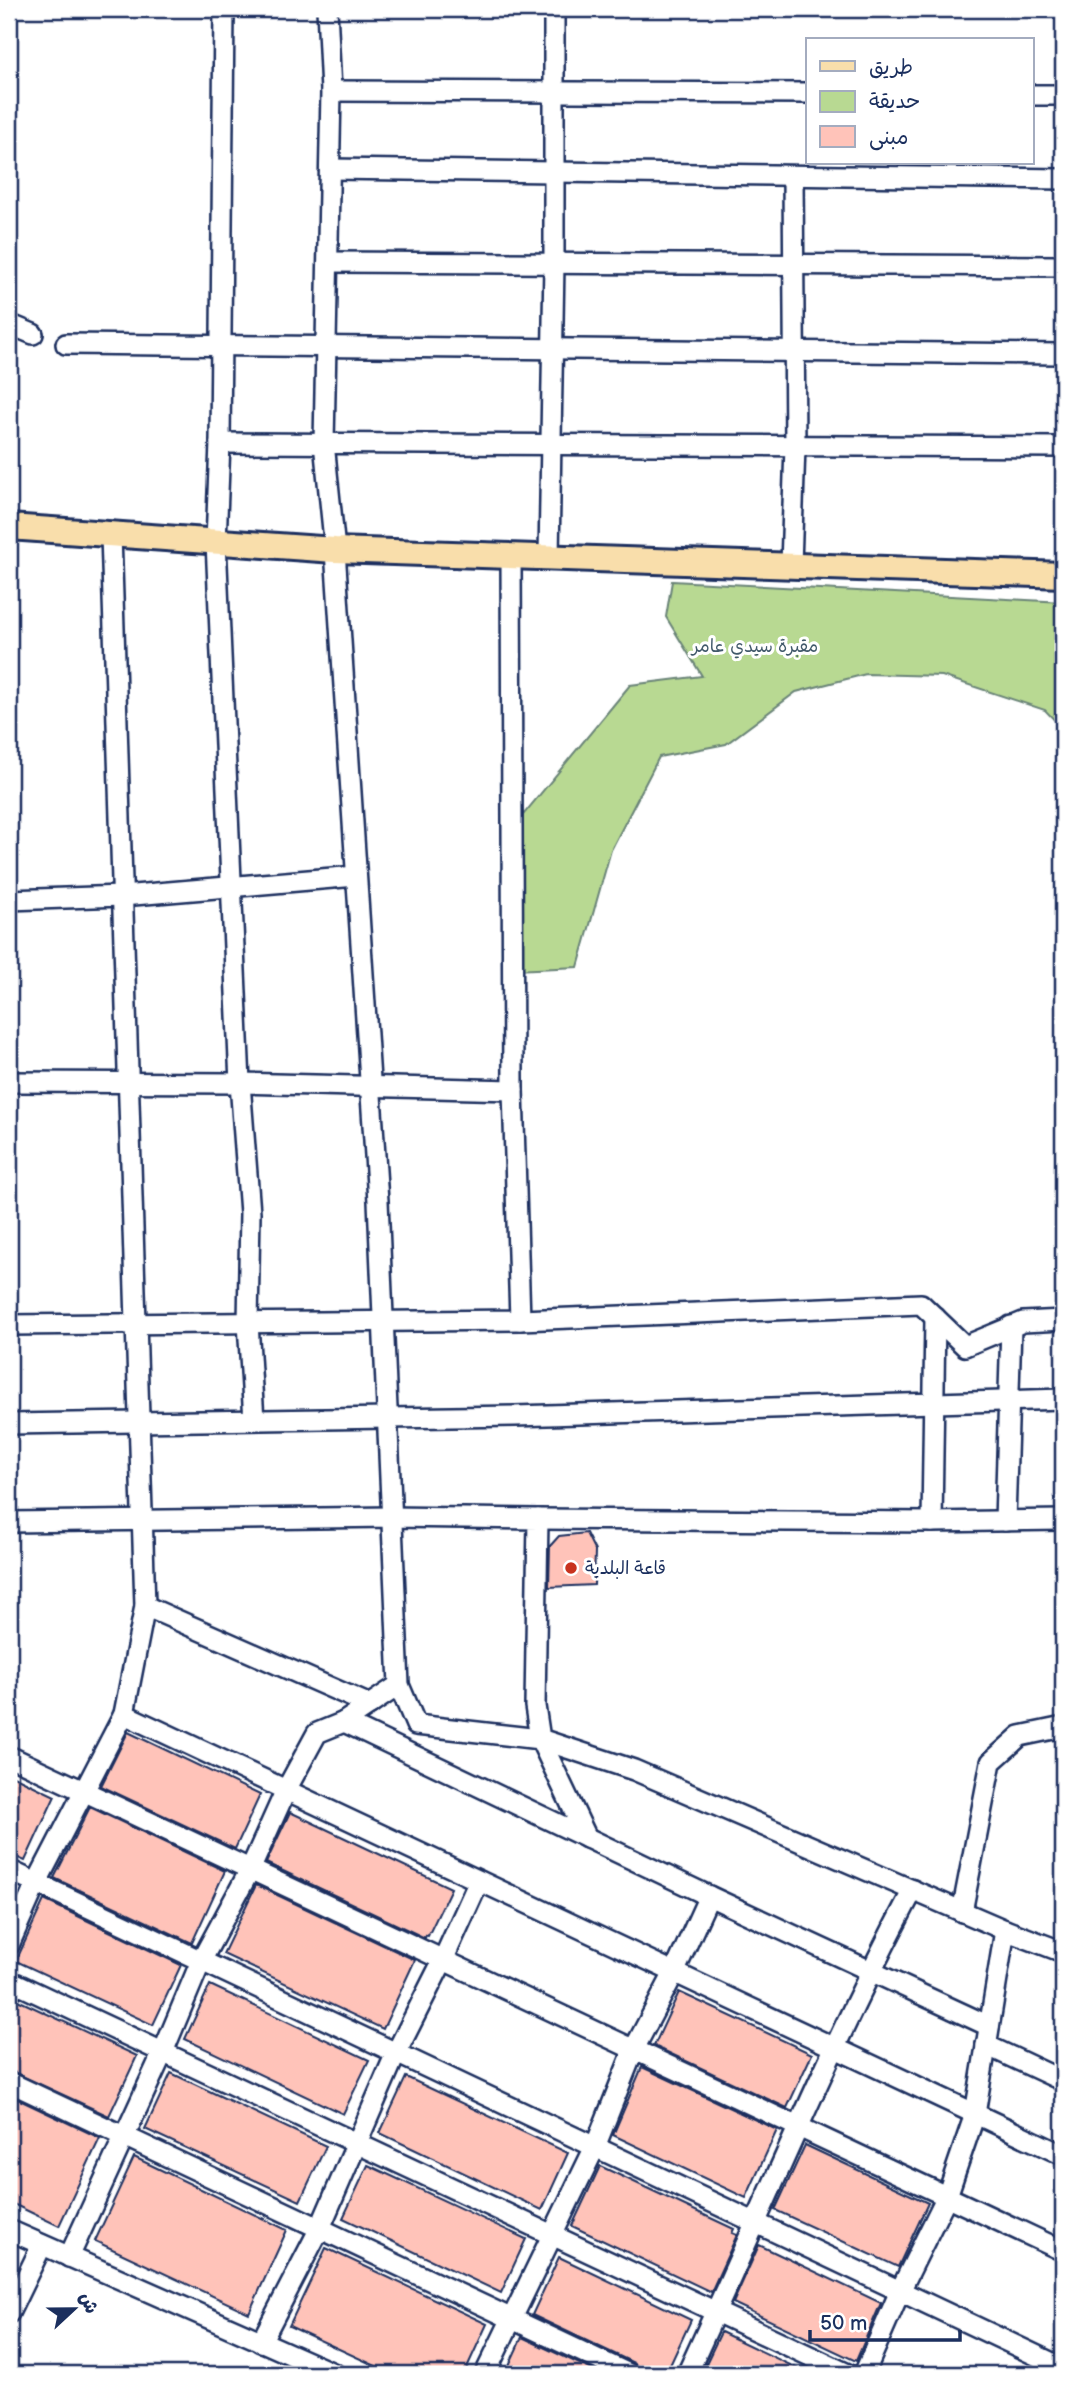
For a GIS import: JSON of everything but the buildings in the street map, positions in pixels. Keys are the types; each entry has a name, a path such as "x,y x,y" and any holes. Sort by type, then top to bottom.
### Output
{"main road":[{"path":"9,527 335,550 1063,575"}],"street":[{"path":"224,9 220,443 216,542 240,1083 250,1213 248,1323 254,1420"},
{"path":"327,9 331,91 324,443 335,550 370,1086 398,1685 416,1726 540,1739 634,1770 962,1912 1063,1952"},
{"path":"549,557 554,349 554,9"},
{"path":"331,91 806,93"},
{"path":"1034,94 1063,95"},
{"path":"330,169 1063,179"},
{"path":"791,565 795,265 793,176"},
{"path":"328,262 1063,266"},
{"path":"9,324 33,334"},
{"path":"66,344 1063,354"},
{"path":"220,443 1063,447"},
{"path":"9,1945 37,1884 124,1714 145,1606 110,534"},
{"path":"511,556 513,1090 520,1320"},
{"path":"9,900 122,896 356,876"},
{"path":"9,1083 240,1083 513,1090"},
{"path":"9,1325 520,1320 921,1304 965,1346 1023,1322 1063,1320"},
{"path":"932,1522 935,1317"},
{"path":"1005,1521 1011,1326"},
{"path":"9,1424 387,1418 1063,1399"},
{"path":"9,1522 391,1517 932,1522 1063,1520"},
{"path":"538,1519 535,1706 540,1739 587,1838"},
{"path":"145,1606 370,1705"},
{"path":"69,2257 163,2053 201,1961 250,1870 286,1790 317,1733 344,1722 398,1685"},
{"path":"124,1714 1063,2155"},
{"path":"344,1722 870,1971 988,2035 1063,2081"},
{"path":"962,1912 991,1762 1020,1736 1063,1727"},
{"path":"9,1756 1063,2251"},
{"path":"9,1870 1063,2368"},
{"path":"261,2342 320,2228 396,2053 479,1881"},
{"path":"687,2374 800,2127 833,2047 913,1890"},
{"path":"485,2374 595,2147 634,2049 674,1973 709,1896"},
{"path":"864,2374 900,2291 947,2196 975,2113 1005,1930"},
{"path":"9,1980 848,2374"},
{"path":"9,2082 629,2374"},
{"path":"9,2230 334,2374"},
{"path":"9,2313 42,2245"}],"green space":[{"name":"مقبرة سيدي عامر","path":"672,581 1063,602 1063,729 1045,710 942,676 866,674 796,692 726,744 659,757 611,850 578,967 515,970 514,826 630,685 702,676 666,617"}],"place":[{"name":"قاعة البلدية","path":"571,1568"}]}
